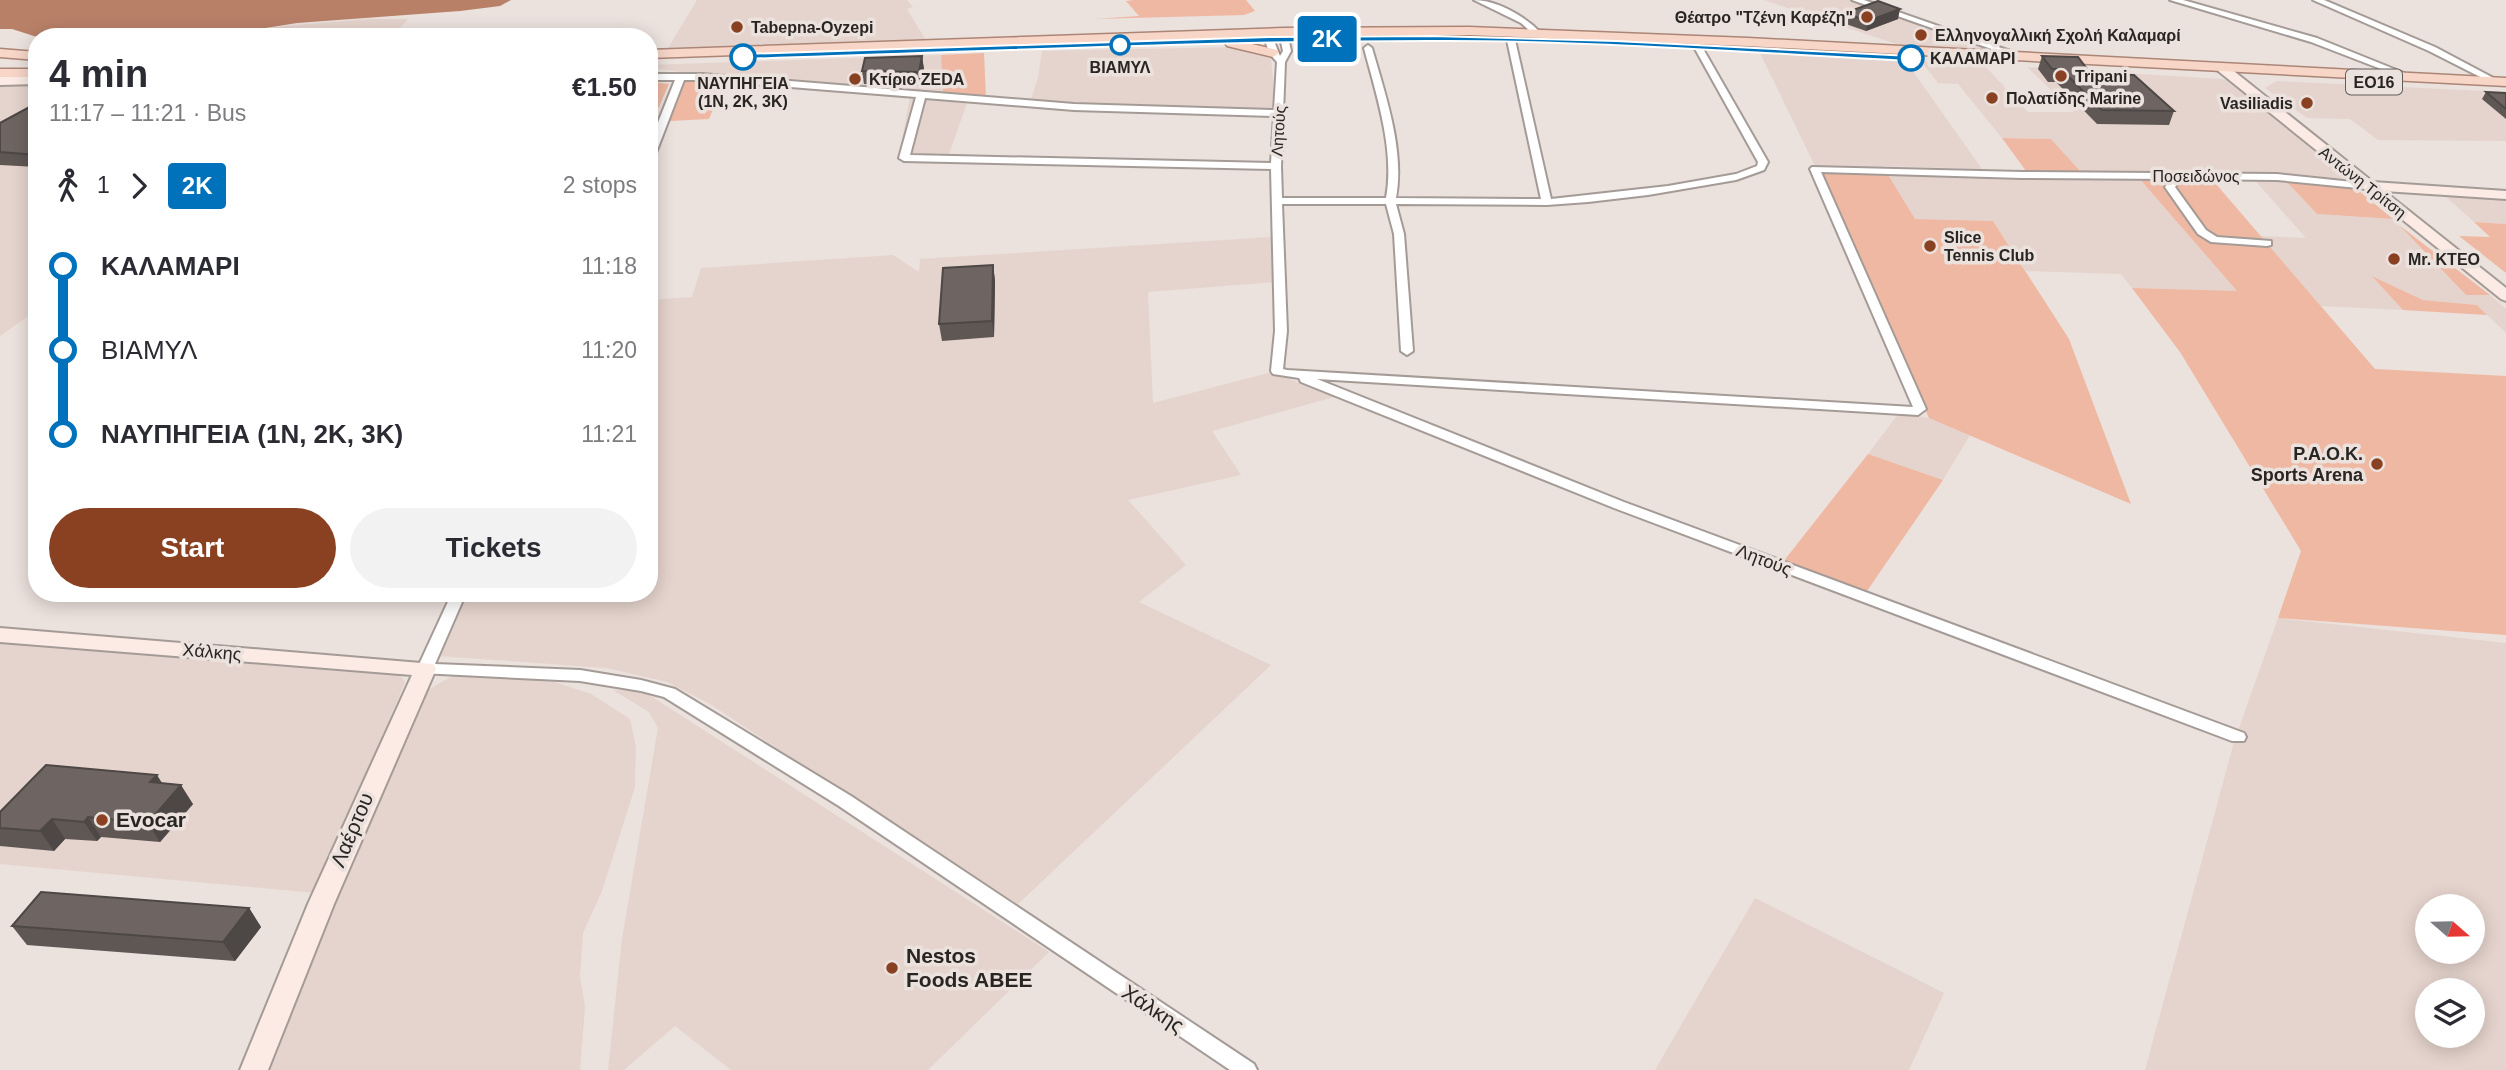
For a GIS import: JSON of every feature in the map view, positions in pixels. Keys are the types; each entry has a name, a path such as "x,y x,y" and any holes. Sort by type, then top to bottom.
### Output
{"main road":[{"name":"ΕΟ16","path":"658,54 1268,36 1282,47 1537,33 2023,57 2231,71 2293,79 2503,84"},
{"name":"ΕΟ16","path":"658,60 1222,41 1268,36"},
{"name":"ΕΟ16","path":"1282,47 1321,39 1511,40 2410,77 2503,84"},
{"path":"1222,41 1257,47 1282,47"},
{"path":"0,53 28,55"},
{"path":"0,66 28,66"},
{"path":"0,73 28,73"},
{"path":"2262,90 2262,85 2267,82 2293,79"}],"street":[{"path":"1478,0 1524,22 1537,33"},
{"path":"1856,0 2023,57"},
{"path":"2174,0 2314,40 2410,77"},
{"path":"2317,0 2432,49 2503,84"},
{"path":"1511,40 1547,201"},
{"name":"Λητούς","path":"1282,47 1276,166 1281,331 1278,371 1619,505 2238,737"},
{"path":"1277,201 1547,201 1639,193 1741,175 1761,168 1762,162 1698,47"},
{"path":"1368,48 1388,122 1393,186 1390,202 1399,234 1407,351"},
{"name":"Αντώνη Τρίτση","path":"2231,71 2262,90 2506,280"},
{"name":"Αντώνη Τρίτση","path":"2231,71 2368,186 2506,296"},
{"path":"658,77 681,76 1074,107 1280,113"},
{"path":"658,135 681,76"},
{"path":"0,80 28,80"},
{"path":"920,94 904,158 1276,166"},
{"name":"Ποσειδώνος","path":"1293,375 1920,411 1815,171 1821,167 1886,171 2277,177 2389,188 2506,195"},
{"path":"2179,177 2170,187 2202,232 2215,240 2267,243"},
{"name":"Λαέρτου","path":"254,1070 326,892 455,602"},
{"name":"Χάλκης","path":"0,635 425,669 606,679 643,684 669,693 845,801 1247,1070"}],"shaded area":[{"path":"0,0 511,0 500,6 460,11 297,23 265,28 28,28 28,34 12,29 0,29"},
{"path":"697,0 907,0 913,7 907,9 925,39 665,53"},
{"path":"1246,0 1255,11 1244,15 1094,19 1139,16 1126,1"},
{"name":"Ελληνογαλλική Σχολή Καλαμαρί","path":"1764,0 1861,0 2022,52 1902,46"},
{"path":"367,19 408,19 400,28 261,28"},
{"path":"1239,47 1265,53 1271,58 1276,112 1159,108 1159,105 1030,102 1038,78 1042,51"},
{"path":"984,53 986,98 943,95 941,55"},
{"path":"1760,53 1905,60 1982,169 1884,166 1887,173 1869,167 1815,166"},
{"path":"941,55 943,95 692,74 658,68 658,65"},
{"path":"1921,61 1983,64 2028,112 2074,112 2027,67 2230,81 2351,182 2275,174 2081,172 2051,139 2002,138 1958,84 1938,83"},
{"path":"686,78 725,81 709,119 670,121"},
{"path":"28,80 28,316 0,336 0,81"},
{"path":"2277,81 2506,92 2506,141 2378,140 2350,119 2307,118 2265,88"},
{"path":"658,83 669,84 658,109"},
{"path":"910,96 968,100 948,157 899,157"},
{"path":"2002,138 2051,139 2081,172 2026,171"},
{"path":"1815,166 1869,167 1887,173 1915,219 1993,221 2069,339 2131,504 1929,418"},
{"path":"1887,173 2138,177 2238,292 2132,288 2121,274 2026,271 1993,221 1915,219"},
{"name":"P.A.O.K. Sports Arena","path":"2138,177 2210,177 2375,369 2506,376 2506,635 2278,618 2301,551 2180,352 2132,288 2237,291"},
{"path":"2252,177 2285,180 2317,214 2393,219 2466,295 2490,295 2506,309 2506,333 2477,305 2423,300 2375,277 2403,310 2321,306 2261,236 2306,238"},
{"path":"2285,180 2353,186 2393,219 2317,214"},
{"path":"2443,194 2506,197 2506,224 2474,222"},
{"path":"2474,222 2506,224 2506,273 2459,236 2490,237"},
{"path":"2399,225 2490,295 2466,295"},
{"path":"1273,237 1275,282 1148,292 1153,403 1272,372 1334,397 1212,431 1241,475 1128,500 1186,565 1139,602 1271,665 1016,906 710,704 667,682 606,668 439,656 461,602 658,602 658,299 692,297 701,268 893,255 919,272 920,259"},
{"path":"2372,276 2423,300 2477,305 2487,315 2403,310"},
{"path":"1899,413 1929,418 1970,435 1943,480 1868,454"},
{"path":"1868,454 1943,480 1865,594 1783,562"},
{"path":"2278,618 2506,643 2506,1070 2145,1070 2234,742"},
{"path":"0,640 398,673 405,682 316,893 0,864"},
{"path":"456,674 555,682 591,694 630,719 636,747 635,787 602,891 583,933 580,977 585,1007 580,1070 264,1070 419,695"},
{"path":"613,690 643,691 1049,952 928,1070 731,1070 675,1026 624,1070 608,1070 622,939 658,728 649,712"},
{"path":"1755,898 1944,993 1909,1070 1655,1070"}],"building":[{"path":"1878,1 1900,9 1868,21 1845,13"},
{"path":"922,56 919,72 862,71 865,58"},
{"path":"2042,56 2078,57 2091,74 2134,75 2174,111 2102,110 2061,69 2052,69"},
{"path":"2486,92 2506,93 2506,109"},
{"path":"28,108 28,154 0,152 0,123"},
{"path":"993,265 992,321 939,324 943,268"},
{"path":"46,765 157,775 150,782 181,785 148,823 88,817 84,822 52,819 40,831 0,828 0,812"},
{"path":"41,892 249,908 223,942 12,926"}],"bus line":[{"name":"2Κ","path":"743,57 1269,40 1433,38 1911,58"}],"place":[{"name":"Θέατρο \"Τζένη Καρέζη\"","path":"1867,17"},
{"name":"Tabepna-Oyzepi","path":"737,27"},
{"name":"Ελληνογαλλική Σχολή Καλαμαρί","path":"1921,35"},
{"name":"ΒΙΑΜΥΛ","path":"1120,45"},
{"name":"ΝΑΥΠΗΓΕΙΑ (1Ν, 2Κ, 3Κ)","path":"743,57"},
{"name":"ΚΑΛΑΜΑΡΙ","path":"1911,58"},
{"name":"Tripani","path":"2061,76"},
{"name":"Κτίριο ZEDA","path":"855,79"},
{"name":"Πολατίδης Marine","path":"1992,98"},
{"name":"Vasiliadis","path":"2307,103"},
{"name":"Slice Tennis Club","path":"1930,246"},
{"name":"Mr. KTEO","path":"2394,259"},
{"name":"P.A.O.K. Sports Arena","path":"2377,464"},
{"name":"Evocar","path":"102,820"},
{"name":"Nestos Foods ABEE","path":"892,968"}]}
